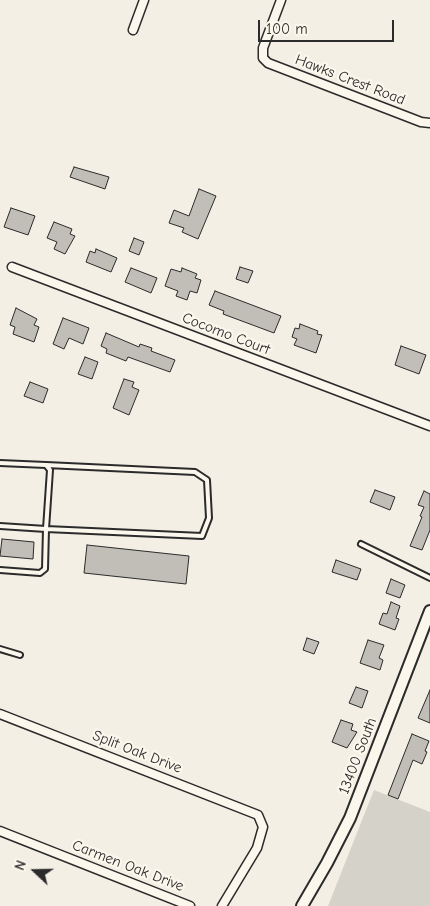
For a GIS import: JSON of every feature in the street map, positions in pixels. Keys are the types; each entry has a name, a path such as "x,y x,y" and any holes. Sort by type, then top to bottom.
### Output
{"street":[{"path":"133,30 144,0"},
{"name":"Hawks Crest Road","path":"281,0 263,48 263,58 272,65 421,122 430,123"},
{"name":"Cocomo Court","path":"12,267 430,426"},
{"name":"13400 South","path":"302,906 328,863 350,818 426,631 430,611"},
{"name":"Split Oak Drive","path":"0,714 250,810 261,819 263,831 257,848 222,906"},
{"name":"Carmen Oak Drive","path":"0,831 190,906"}],"lane":[{"path":"0,463 194,472 207,480 209,518 202,536 46,530 0,526"},
{"path":"0,570 40,573 45,569 50,470 46,465"},
{"path":"362,544 430,578"},
{"path":"0,649 20,655"}],"shaded area":[{"path":"374,790 430,812 430,906 328,906"}],"building":[{"path":"74,167 109,177 105,189 70,177"},
{"path":"199,189 216,196 198,239 182,232 184,228 169,223 174,210 189,216"},
{"path":"11,208 35,216 28,235 4,227"},
{"path":"54,222 72,229 70,234 75,236 65,254 54,249 57,242 47,238"},
{"path":"134,238 144,242 139,255 129,251"},
{"path":"96,249 117,258 111,272 86,262 90,251 95,253"},
{"path":"240,267 253,271 248,283 236,279"},
{"path":"131,268 157,278 151,293 125,282"},
{"path":"182,268 197,274 195,278 201,280 197,293 190,291 187,300 176,296 178,291 165,286 171,269 181,272"},
{"path":"215,291 281,316 274,333 223,314 224,311 209,305"},
{"path":"16,308 37,319 34,325 39,327 34,342 13,334 15,327 10,325"},
{"path":"63,318 89,328 83,344 69,338 64,349 53,344"},
{"path":"300,324 318,331 317,334 322,335 316,353 294,345 297,339 292,337 295,328 299,329"},
{"path":"106,333 139,347 140,344 152,348 151,351 175,360 170,372 128,357 126,361 106,353 107,349 101,346"},
{"path":"401,346 426,355 419,374 395,365"},
{"path":"85,357 98,362 92,379 78,374"},
{"path":"124,379 134,382 132,387 139,390 129,415 113,408"},
{"path":"30,382 48,389 43,403 24,396"},
{"path":"375,490 395,497 390,510 370,502"},
{"path":"424,491 430,494 430,530 422,550 410,546 422,517 420,516 424,507 418,505"},
{"path":"2,539 34,542 33,559 0,556"},
{"path":"87,545 189,556 186,584 84,573"},
{"path":"336,560 361,569 357,580 332,572"},
{"path":"391,579 405,585 400,598 386,593"},
{"path":"391,602 400,606 396,618 399,619 395,630 379,624 383,613 387,614"},
{"path":"307,638 319,642 314,654 303,650"},
{"path":"368,640 384,645 379,658 383,660 380,670 360,663"},
{"path":"356,687 368,691 362,708 349,703"},
{"path":"430,690 430,723 418,718"},
{"path":"341,720 353,724 351,730 357,732 347,748 332,742"},
{"path":"412,734 429,741 425,751 427,752 422,764 413,760 398,799 388,795"}]}
